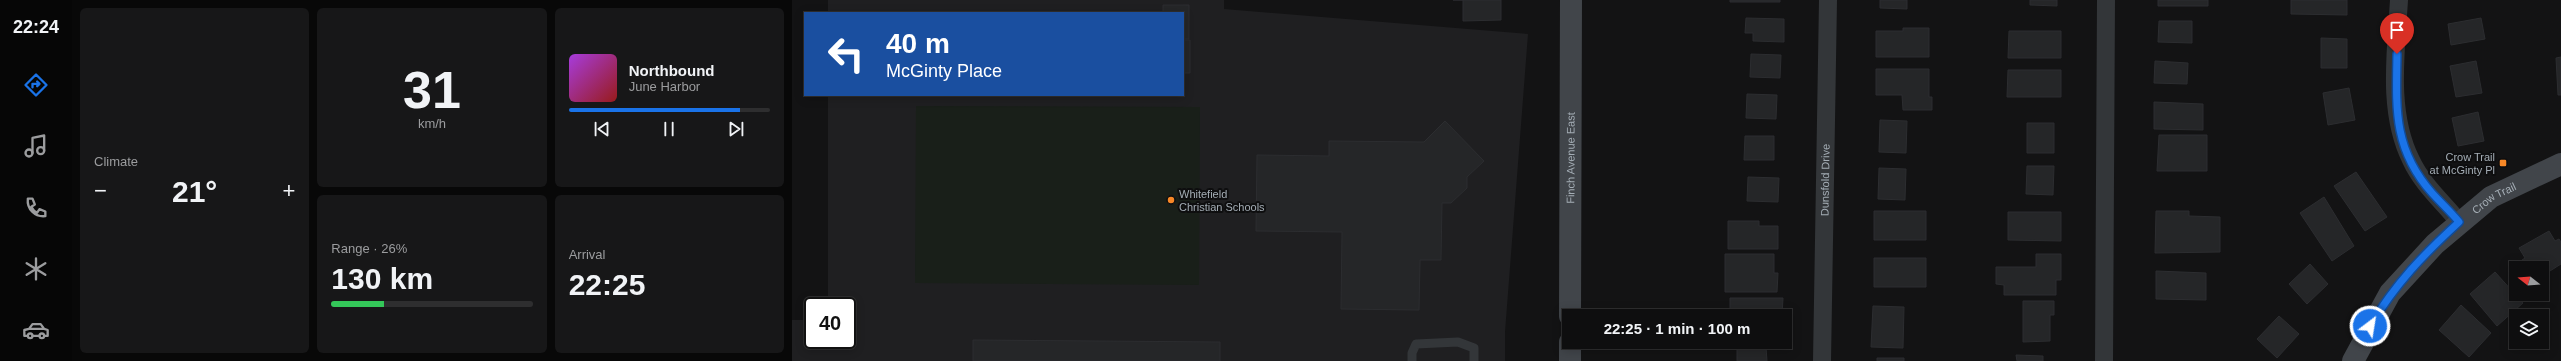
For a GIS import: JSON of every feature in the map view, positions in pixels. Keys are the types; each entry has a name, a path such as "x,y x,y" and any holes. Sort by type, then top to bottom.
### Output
{"main road":[{"name":"Finch Avenue East","path":"1570,309 1571,0"},
{"name":"Crow Trail","path":"2353,361 2390,293 2435,244 2459,222 2491,197 2561,164"},
{"path":"1570,349 1570,361"}],"street":[{"name":"Dunsfold Drive","path":"1822,361 1828,0"},
{"path":"2104,361 2106,0"},
{"path":"2399,0 2396,106 2398,130 2411,161 2433,194 2440,199 2459,222"}],"lane":[{"path":"1412,361 1412,353 1416,344 1458,342 1474,348 1474,361"}],"shaded area":[{"name":"Whitefield Christian Schools","path":"828,0 1224,0 1224,9 1528,34 1505,332 1505,361 792,361 792,320 804,320 804,349 856,349 856,297 828,297 828,96 1184,96 1184,12 828,12"},
{"path":"916,106 1200,107 1199,285 915,283"}],"building":[{"path":"1463,0 1501,0 1501,20 1463,21"},
{"path":"1730,0 1780,0 1780,2 1730,2"},
{"path":"1880,0 1907,0 1907,9 1880,8"},
{"path":"2030,0 2057,0 2057,6 2030,5"},
{"path":"2158,0 2208,0 2208,6 2158,6"},
{"path":"2291,0 2347,0 2347,15 2291,14"},
{"path":"1163,5 1189,5 1189,39 1184,39 1184,12 1163,12"},
{"path":"1746,18 1784,19 1784,42 1753,41 1753,33 1745,33"},
{"path":"2481,18 2485,39 2451,45 2448,24"},
{"path":"2159,21 2192,21 2192,43 2158,42"},
{"path":"1903,28 1929,28 1929,57 1876,57 1876,31 1903,31"},
{"path":"2009,31 2061,31 2061,58 2008,58"},
{"path":"2321,38 2347,39 2347,68 2321,68"},
{"path":"1184,40 1190,40 1190,73 1184,73"},
{"path":"1751,54 1781,55 1780,78 1750,77"},
{"path":"2561,57 2561,95 2558,95 2556,58"},
{"path":"2155,61 2188,63 2187,84 2154,83"},
{"path":"2476,61 2482,93 2456,97 2450,66"},
{"path":"1876,69 1929,69 1929,97 1932,97 1932,110 1903,110 1902,95 1876,95"},
{"path":"2008,70 2061,70 2061,97 2007,97"},
{"path":"2349,88 2355,120 2328,125 2323,93"},
{"path":"1747,94 1777,95 1776,119 1746,118"},
{"path":"2154,102 2203,104 2203,130 2154,129"},
{"path":"2478,112 2484,141 2458,146 2452,118"},
{"path":"1880,120 1907,121 1906,153 1879,152"},
{"path":"1445,121 1484,161 1467,177 1467,188 1451,203 1442,203 1441,260 1420,260 1419,310 1341,309 1342,232 1256,231 1257,155 1329,156 1329,141 1424,142"},
{"path":"2027,123 2054,123 2054,153 2027,153"},
{"path":"2159,135 2207,135 2207,171 2157,171"},
{"path":"1745,136 1774,136 1774,160 1744,160"},
{"path":"2027,166 2054,166 2053,195 2026,194"},
{"path":"1879,168 1906,169 1905,200 1878,199"},
{"path":"2356,172 2387,217 2365,231 2334,186"},
{"path":"1748,177 1779,178 1778,202 1747,201"},
{"path":"2324,197 2354,246 2332,261 2300,213"},
{"path":"1874,211 1926,211 1926,240 1874,240"},
{"path":"2156,211 2189,211 2189,216 2220,217 2220,252 2155,253"},
{"path":"2008,212 2061,212 2061,241 2008,240"},
{"path":"1728,221 1759,221 1759,226 1778,226 1778,249 1728,249"},
{"path":"2549,231 2555,241 2559,239 2561,242 2561,264 2549,272 2549,261 2522,261 2525,258 2519,248"},
{"path":"1725,254 1774,254 1774,273 1778,273 1777,292 1725,292"},
{"path":"2036,254 2061,254 2061,280 2056,280 2056,295 2004,295 2004,285 1996,284 1996,267 2036,267"},
{"path":"1874,258 1926,258 1926,287 1874,287"},
{"path":"2310,264 2328,284 2307,304 2289,284"},
{"path":"2156,271 2206,273 2206,300 2156,299"},
{"path":"2495,272 2509,288 2509,301 2521,301 2523,303 2516,309 2509,309 2509,315 2497,326 2470,294"},
{"path":"1730,298 1783,298 1782,309 1730,309"},
{"path":"2023,301 2054,301 2054,315 2050,315 2050,341 2023,342"},
{"path":"2461,305 2491,333 2469,357 2439,330"},
{"path":"1873,306 1904,307 1903,348 1871,347"},
{"path":"2279,316 2299,334 2277,358 2257,339"},
{"path":"973,340 1220,342 1220,361 973,361"},
{"path":"1737,349 1766,349 1767,361 1737,361"},
{"path":"2016,355 2043,356 2043,361 2017,361"},
{"path":"1877,358 1904,358 1904,361 1877,361"}],"place":[{"name":"Crow Trail at McGinty Pl","path":"2503,163"},
{"name":"Whitefield Christian Schools","path":"1171,200"}],"route":[{"path":"2370,326 2390,293 2435,244 2459,222 2440,199 2433,194 2411,161 2398,130 2396,106 2397,54"}]}
